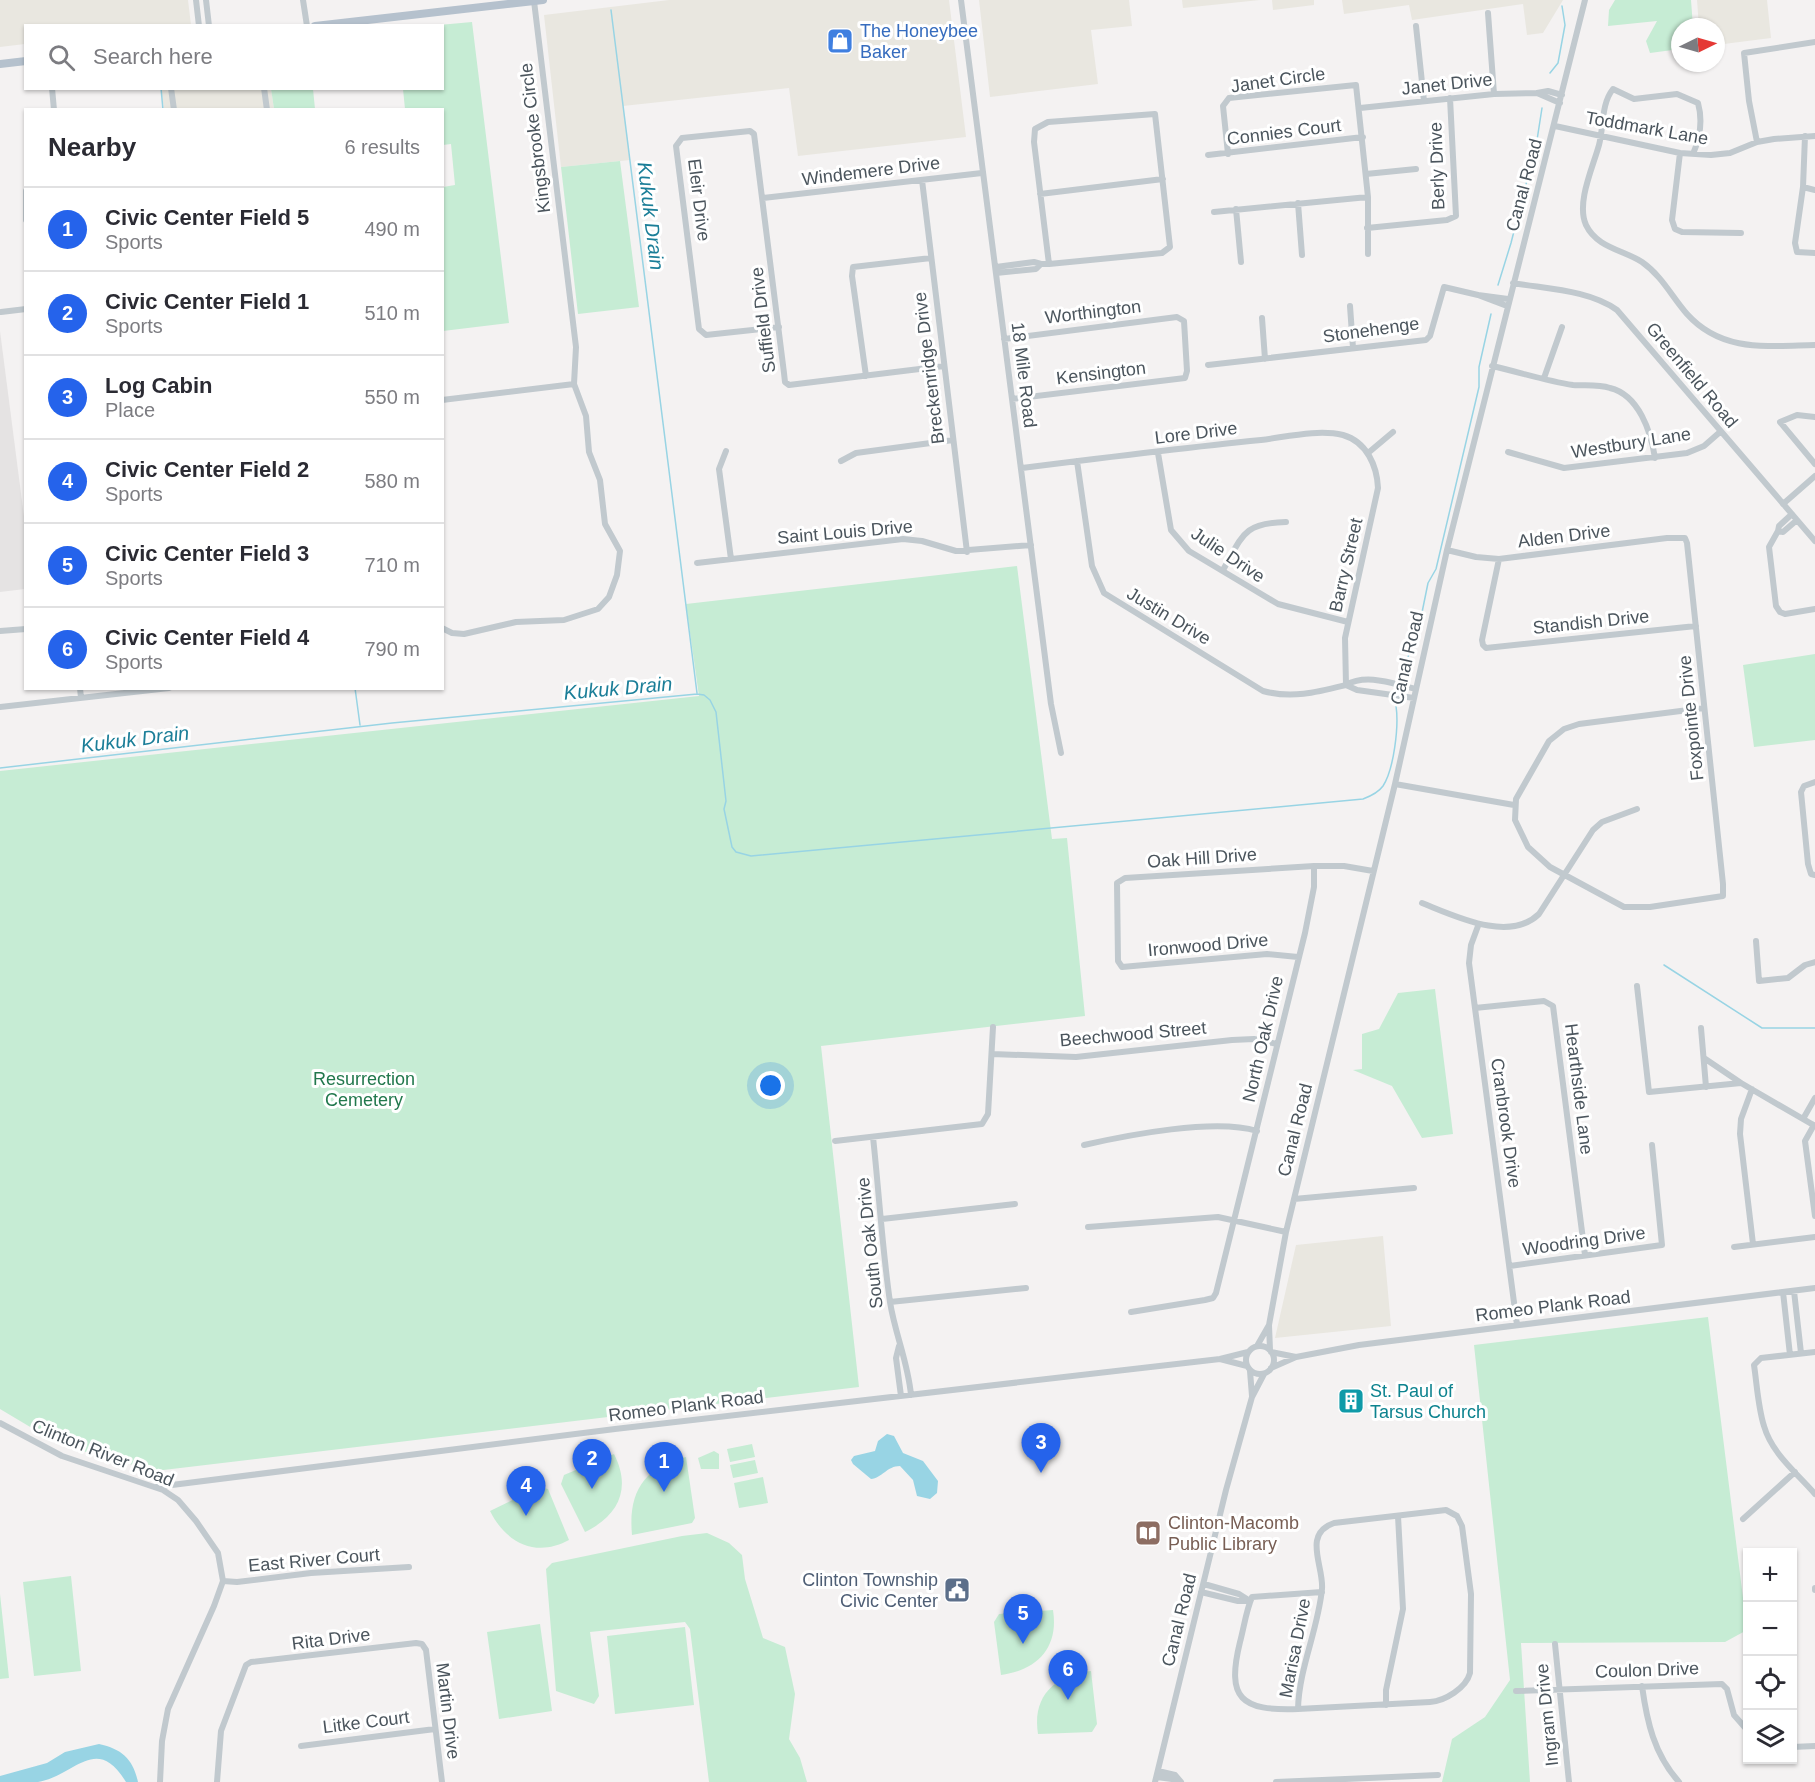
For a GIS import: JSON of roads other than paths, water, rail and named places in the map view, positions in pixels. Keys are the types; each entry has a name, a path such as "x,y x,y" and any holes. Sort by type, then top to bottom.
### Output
{"main road":[{"path":"329,24 479,3 543,0"},
{"path":"0,64 24,61"}],"street":[{"path":"196,0 199,24"},
{"path":"206,0 209,24"},
{"path":"303,0 307,24"},
{"name":"18 Mile Road","path":"961,0 1030,545 1056,738 1061,753"},
{"name":"Canal Road","path":"1270,1351 1269,1325 1286,1232 1395,784 1447,550 1586,0"},
{"name":"Kingsbrooke Circle","path":"534,1 577,355 574,384"},
{"path":"1488,13 1494,94"},
{"path":"1416,26 1424,101"},
{"path":"1757,142 1749,101 1744,52 1815,42"},
{"name":"Janet Circle","path":"1228,154 1223,106 1229,98 1356,85 1360,108"},
{"path":"1693,154 1698,141 1701,115 1698,104 1677,94 1634,99 1613,88 1607,97 1602,135 1584,203 1586,225 1600,241 1643,263 1658,276 1687,314 1713,336 1741,345 1815,345"},
{"path":"52,90 54,108"},
{"path":"171,90 174,108"},
{"path":"264,90 267,108"},
{"name":"Janet Drive","path":"1360,108 1494,94 1548,92 1562,95"},
{"name":"Janet Drive","path":"1537,93 1546,99 1560,103"},
{"name":"Berly Drive","path":"1367,228 1447,220 1456,216 1450,98"},
{"path":"1360,108 1368,197 1368,254"},
{"path":"996,270 1035,269 1041,264 1049,264 1162,253 1170,247 1155,114 1048,122 1035,129 1049,264"},
{"name":"Toddmark Lane","path":"1555,126 1693,154 1730,153 1757,142 1815,136"},
{"name":"Suffield Drive","path":"677,141 682,138 753,132 785,382 789,385 944,366"},
{"path":"1804,136 1803,187 1795,243 1797,252 1815,253"},
{"name":"Connies Court","path":"1208,155 1363,137"},
{"name":"Eleir Drive","path":"677,141 701,333 713,334 779,327"},
{"path":"1680,153 1672,220 1675,229 1682,232 1741,233"},
{"path":"1366,174 1416,169"},
{"name":"Windemere Drive","path":"763,198 982,173"},
{"path":"1040,194 1163,179"},
{"name":"Breckenridge Drive","path":"922,180 967,552"},
{"path":"1803,187 1815,190"},
{"path":"1214,212 1368,197"},
{"path":"1298,203 1302,255"},
{"path":"1236,209 1241,262"},
{"path":"866,375 852,276 854,267 931,258"},
{"name":"Greenfield Road","path":"1513,283 1591,298 1612,306 1629,322 1720,432 1815,541"},
{"name":"Stonehenge","path":"1208,364 1426,340 1430,336 1444,287 1508,302"},
{"path":"1350,306 1353,348"},
{"path":"1,312 24,309"},
{"name":"Worthington","path":"1004,339 1177,317 1184,321 1187,371"},
{"path":"1262,318 1265,359"},
{"path":"1544,378 1562,327"},
{"path":"1492,366 1572,385 1603,386 1622,394 1632,403 1649,429 1655,458"},
{"name":"Kensington","path":"1012,399 1185,378 1187,371"},
{"path":"444,400 574,384 586,416 589,452 600,480 605,524 620,551 617,575 609,597 598,609 564,620 516,622 464,634 452,633 444,629"},
{"path":"1815,417 1797,415 1780,422 1815,464"},
{"path":"1368,453 1393,432"},
{"name":"Westbury Lane","path":"1508,452 1564,468 1655,458 1697,450 1720,432"},
{"name":"Lore Drive","path":"1022,468 1329,434 1352,440 1368,453"},
{"path":"841,461 856,453 953,440"},
{"path":"726,451 719,469 731,559"},
{"name":"Julie Drive","path":"1158,453 1171,530 1189,551 1288,609 1348,622"},
{"name":"Barry Street","path":"1346,685 1344,648 1348,622 1376,504 1377,474 1368,453"},
{"name":"Justin Drive","path":"1077,461 1092,566 1104,593 1263,691 1287,696 1322,692 1357,679 1416,689"},
{"path":"1784,504 1815,476"},
{"path":"1794,517 1779,526 1769,547 1776,606 1780,612 1791,614 1815,609"},
{"path":"1223,570 1249,529 1261,523 1286,522"},
{"name":"Alden Drive","path":"1447,550 1470,556 1499,559 1685,538"},
{"name":"Foxpointe Drive","path":"1563,875 1624,907 1650,907 1723,896 1685,538"},
{"name":"Saint Louis Drive","path":"696,563 903,539 967,552 1030,545"},
{"name":"Standish Drive","path":"1499,559 1482,639 1483,645 1489,648 1696,626"},
{"path":"0,632 24,629"},
{"name":"Justin Drive","path":"1346,685 1357,690 1414,698"},
{"path":"1395,695 1397,685"},
{"path":"80,690 81,698"},
{"path":"0,707 151,690"},
{"path":"1563,875 1541,861 1526,844 1515,820 1514,805 1549,741 1564,729 1579,723 1704,708"},
{"path":"1813,874 1808,864 1802,788 1815,782"},
{"path":"1395,784 1514,805"},
{"path":"1422,903 1478,926 1528,923 1539,914 1598,825 1637,809"},
{"name":"Oak Hill Drive","path":"1120,966 1116,890 1120,880 1314,866 1344,866 1373,871"},
{"name":"North Oak Drive","path":"1131,1312 1213,1298 1236,1219 1310,910 1314,866"},
{"name":"Cranbrook Drive","path":"1478,926 1469,954 1517,1325"},
{"path":"1756,941 1760,981 1788,978 1805,965 1815,962"},
{"name":"Ironwood Drive","path":"1120,966 1129,968 1267,954 1298,957"},
{"path":"1637,986 1649,1092 1741,1083"},
{"name":"Hearthside Lane","path":"1475,1008 1544,1001 1553,1006 1585,1255"},
{"path":"835,1141 982,1124 988,1114 993,1028"},
{"path":"1701,1028 1706,1087"},
{"name":"Beechwood Street","path":"992,1054 1076,1057 1232,1040 1254,1039 1277,1044"},
{"path":"1704,1058 1741,1083 1814,1125 1805,1141 1815,1216"},
{"path":"1752,1089 1740,1127 1753,1244"},
{"path":"1803,1119 1815,1098"},
{"path":"1084,1145 1230,1125 1257,1131"},
{"name":"South Oak Drive","path":"873,1137 890,1302 899,1345 905,1355 911,1395"},
{"name":"Woodring Drive","path":"1510,1266 1662,1245 1652,1145"},
{"path":"1294,1199 1414,1188"},
{"path":"882,1219 1014,1204"},
{"path":"1089,1227 1195,1217 1236,1219 1286,1232"},
{"path":"1734,1247 1815,1238"},
{"path":"890,1302 1026,1288"},
{"name":"Romeo Plank Road","path":"1271,1368 1296,1357 1359,1345 1815,1288"},
{"path":"1794,1291 1801,1353"},
{"path":"1783,1292 1790,1355"},
{"name":"Canal Road","path":"1257,1346 1269,1325"},
{"name":"South Oak Drive","path":"899,1345 896,1358 901,1396"},
{"path":"1257,1346 1270,1351 1274,1360 1271,1368 1264,1374 1249,1369 1248,1352 1257,1346"},
{"name":"Romeo Plank Road","path":"1270,1351 1296,1357"},
{"name":"Romeo Plank Road","path":"156,1487 1220,1359 1248,1352"},
{"path":"1815,1352 1761,1358 1755,1362 1764,1426 1775,1447 1815,1494"},
{"name":"Romeo Plank Road","path":"1220,1359 1249,1369"},
{"name":"Canal Road","path":"1249,1369 1252,1397"},
{"name":"Canal Road","path":"1157,1776 1252,1397 1264,1374"},
{"name":"Clinton River Road","path":"0,1423 62,1456 156,1487 178,1500 209,1537 222,1563 223,1581"},
{"path":"1743,1519 1794,1472"},
{"path":"1446,1510 1457,1516 1462,1526 1471,1590 1469,1677 1455,1691 1436,1702 1279,1710 1264,1709 1249,1703 1239,1693 1234,1668 1250,1601 1257,1594 1322,1592 1316,1543 1323,1530 1334,1523 1398,1516 1446,1510"},
{"path":"1386,1705 1386,1690 1403,1609 1398,1516"},
{"name":"East River Court","path":"223,1581 237,1582 311,1573 408,1567"},
{"path":"160,1782 162,1741 168,1709 223,1581"},
{"path":"1204,1584 1239,1594 1250,1601"},
{"path":"1202,1592 1238,1601 1250,1601"},
{"name":"Marisa Drive","path":"1298,1709 1302,1676 1322,1592"},
{"name":"Rita Drive","path":"217,1782 221,1731 246,1665 251,1662 422,1644"},
{"name":"Martin Drive","path":"422,1644 426,1650 442,1782"},
{"name":"Ingram Drive","path":"1555,1644 1569,1782"},
{"name":"Coulon Drive","path":"1516,1691 1722,1684 1727,1689 1734,1715 1743,1726"},
{"path":"1642,1686 1648,1724 1654,1744 1663,1761 1679,1782"},
{"name":"Litke Court","path":"301,1746 435,1729"},
{"path":"1797,1747 1815,1746"},
{"path":"1276,1782 1408,1780 1438,1775"},
{"path":"1157,1776 1180,1781"}],"water":[{"path":"887,1434 894,1436 903,1453 923,1461 938,1481 937,1493 930,1499 917,1496 913,1480 900,1466 871,1479 853,1464 851,1460 854,1456 875,1451 878,1441"},
{"path":"99,1744 125,1756 133,1767 138,1782 126,1782 105,1760 95,1759 85,1761 38,1782 0,1782 0,1776 47,1763 65,1752"}],"waterway":[{"path":"1550,73 1558,63 1565,25 1562,6"},
{"name":"Kukuk Drain","path":"611,10 697,693"},
{"path":"161,90 163,108"},
{"path":"1537,140 1542,108"},
{"path":"1498,285 1533,157"},
{"path":"1402,670 1417,637 1428,583 1436,569 1479,387 1479,367 1491,314"},
{"path":"355,690 360,725"},
{"path":"0,768 392,723 697,694 704,695 710,700 716,712 726,801 724,809 732,847 736,852 751,856 1363,799 1379,791 1387,779 1395,747 1396,706"},
{"path":"1664,965 1762,1028 1815,1028"}],"place":[{"name":"The Honeybee Baker","path":"840,41"},
{"name":"St. Paul of Tarsus Church","path":"1351,1401"},
{"name":"Log Cabin","path":"1041,1473"},
{"name":"Civic Center Field 1","path":"592,1489"},
{"name":"Civic Center Field 5","path":"664,1492"},
{"name":"Civic Center Field 2","path":"526,1516"},
{"name":"Clinton-Macomb Public Library","path":"1148,1533"},
{"name":"Clinton Township Civic Center","path":"957,1590"},
{"name":"Civic Center Field 3","path":"1023,1644"},
{"name":"Civic Center Field 4","path":"1068,1700"}],"park label":[{"name":"Resurrection Cemetery","path":"364,1089"}]}
